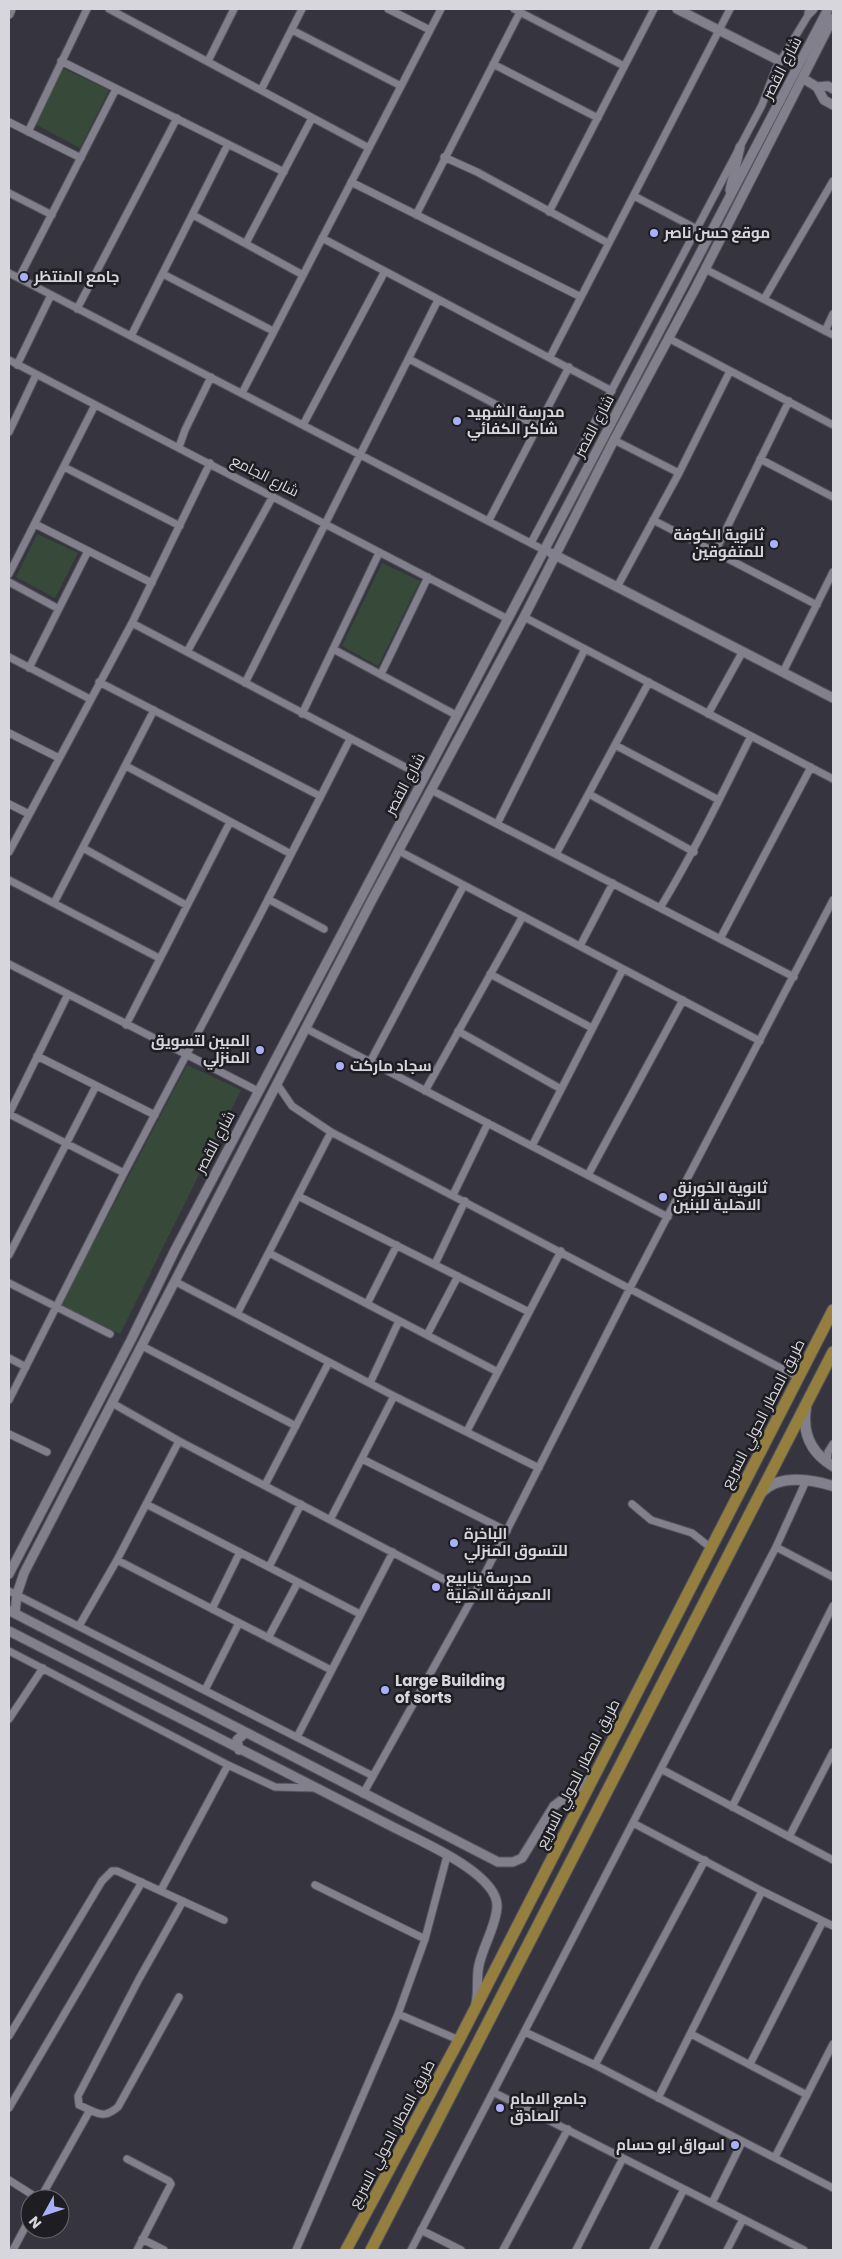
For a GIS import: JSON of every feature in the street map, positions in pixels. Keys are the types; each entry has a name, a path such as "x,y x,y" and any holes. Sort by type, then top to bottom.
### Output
{"highway":[{"name":"طريق المطار الحولي السريع","path":"346,2250 459,2040 833,1310"},
{"path":"371,2250 833,1352"}],"main road":[{"path":"806,1404 803,1424 810,1442 830,1464"},
{"path":"758,1496 772,1484 780,1481 806,1481 833,1486"}],"street":[{"path":"9,14 11,9"},
{"path":"28,132 87,9"},
{"path":"109,9 369,148"},
{"path":"208,61 234,9"},
{"path":"261,90 302,9"},
{"path":"388,9 430,30"},
{"path":"242,394 441,9"},
{"path":"549,212 654,9"},
{"path":"676,9 720,29 780,61"},
{"path":"550,357 730,9"},
{"name":"شارع القصر","path":"9,1574 131,1340 171,1257 828,9"},
{"path":"416,216 444,157 493,64 517,10 624,66"},
{"path":"531,542 766,97 780,61 811,10"},
{"name":"شارع القصر","path":"12,1612 13,1592 176,1282 364,914 400,851 556,556 614,440 804,79 833,18"},
{"path":"292,30 401,86"},
{"path":"61,61 284,172"},
{"path":"493,64 598,118"},
{"path":"804,79 817,87 824,100 833,104"},
{"path":"817,87 828,86 833,89"},
{"path":"18,278 116,90"},
{"path":"77,309 176,118"},
{"path":"246,243 312,118"},
{"path":"9,122 82,158"},
{"path":"131,336 228,144"},
{"path":"729,200 740,147"},
{"path":"444,157 477,172 608,243"},
{"path":"764,300 833,181"},
{"path":"351,182 580,297"},
{"path":"9,193 52,215"},
{"path":"634,196 697,229"},
{"path":"193,215 303,275"},
{"path":"322,238 612,391"},
{"path":"705,269 833,335"},
{"path":"303,425 385,272"},
{"path":"9,274 833,698"},
{"path":"163,274 273,331"},
{"path":"684,283 688,290 695,289"},
{"path":"18,365 51,295"},
{"path":"245,683 438,300"},
{"path":"667,314 674,314 678,320"},
{"path":"825,330 833,314"},
{"path":"668,338 833,424"},
{"path":"408,359 537,426"},
{"name":"شارع الجامع","path":"9,360 508,619"},
{"path":"489,520 568,367"},
{"path":"617,587 679,473 730,371"},
{"path":"9,432 36,375"},
{"path":"179,447 185,430 211,377"},
{"path":"715,552 789,402"},
{"path":"9,574 95,405"},
{"path":"614,440 679,473"},
{"path":"760,459 833,497"},
{"path":"9,852 132,623 210,464"},
{"path":"64,466 180,526"},
{"path":"187,652 273,496"},
{"path":"654,520 817,605"},
{"path":"34,524 152,583"},
{"path":"29,668 57,608 88,550"},
{"path":"302,714 379,552"},
{"path":"783,672 833,572"},
{"path":"381,674 428,577"},
{"path":"9,582 57,608"},
{"path":"524,617 833,779"},
{"path":"132,623 424,777"},
{"path":"333,649 456,715"},
{"path":"497,824 585,649"},
{"path":"708,714 742,651"},
{"path":"9,657 90,699"},
{"path":"99,682 320,796"},
{"path":"556,854 649,682"},
{"path":"54,904 154,710"},
{"path":"9,732 59,758"},
{"path":"660,908 694,852 717,799 751,736"},
{"path":"9,1400 350,739"},
{"path":"615,745 717,799"},
{"path":"126,766 291,854"},
{"path":"720,939 811,768"},
{"path":"431,790 794,977"},
{"path":"589,794 694,852"},
{"path":"9,804 29,814"},
{"path":"126,1025 230,822"},
{"path":"83,848 186,905"},
{"path":"400,851 760,1041"},
{"path":"371,878 375,884 381,883"},
{"path":"9,880 159,958"},
{"path":"580,946 613,883"},
{"path":"370,1062 464,885"},
{"path":"268,899 324,929"},
{"path":"363,1794 474,1595 630,1288 833,900"},
{"path":"354,910 361,910 364,914"},
{"path":"425,1091 523,916"},
{"path":"9,964 186,1056 258,1091"},
{"path":"532,1146 623,968"},
{"path":"490,974 592,1028"},
{"path":"68,994 9,1114 124,1174"},
{"path":"588,1175 683,1000"},
{"path":"305,1028 668,1217"},
{"path":"458,1032 561,1090"},
{"path":"37,1056 155,1115"},
{"path":"277,1084 292,1106 332,1132 798,1377"},
{"path":"9,1255 96,1086"},
{"path":"452,1195 488,1123"},
{"path":"237,1314 332,1132"},
{"path":"298,1196 529,1312"},
{"path":"435,1264 465,1202"},
{"path":"180,1240 185,1247 193,1248"},
{"path":"367,1304 397,1245"},
{"path":"467,1432 560,1251"},
{"path":"269,1253 498,1372"},
{"path":"171,1257 180,1258 184,1265"},
{"path":"427,1335 458,1276"},
{"path":"176,1282 394,1396 539,1468"},
{"path":"9,1283 110,1334"},
{"path":"370,1383 399,1321"},
{"path":"142,1346 296,1426"},
{"path":"9,1358 26,1367"},
{"path":"265,1485 330,1362"},
{"path":"330,1520 394,1396"},
{"path":"112,1402 179,1440 474,1595"},
{"path":"9,1434 46,1452"},
{"path":"79,1626 179,1440"},
{"path":"830,1464 828,1452 833,1444"},
{"path":"362,1458 507,1531"},
{"path":"411,2250 776,1548 806,1481"},
{"path":"146,1504 360,1614"},
{"path":"269,1567 301,1504"},
{"path":"632,1504 651,1520 692,1533 711,1548"},
{"path":"776,1548 833,1577"},
{"path":"212,1609 240,1552"},
{"path":"297,1737 393,1552"},
{"path":"116,1560 331,1670"},
{"path":"268,1638 298,1582"},
{"path":"13,1592 374,1776"},
{"path":"732,1807 833,1606"},
{"path":"12,1612 494,1860 508,1863 518,1860 525,1854 554,1806 584,1785 599,1767"},
{"path":"205,1690 239,1623"},
{"path":"9,1631 447,1856 481,1877 490,1887 496,1899 496,1913 479,1965 478,1994 472,2013"},
{"path":"9,1650 228,1765 275,1787 315,1788"},
{"path":"9,1719 43,1668"},
{"path":"206,1733 211,1732 215,1726 213,1716"},
{"path":"239,1750 237,1740 245,1733"},
{"path":"789,1837 833,1752"},
{"path":"162,1890 228,1765"},
{"path":"661,1769 833,1860"},
{"path":"633,1823 833,1926"},
{"path":"296,2250 398,2014 425,1939 447,1856"},
{"path":"595,2065 705,1860"},
{"path":"9,2036 107,1875 117,1871 224,1920"},
{"path":"9,2108 142,1882"},
{"path":"315,1885 425,1939"},
{"path":"658,2098 762,1891"},
{"path":"179,1997 118,2107 107,2115 101,2116 79,2105 78,2096 183,1900"},
{"path":"750,2064 822,1921"},
{"path":"398,2014 459,2040"},
{"path":"525,2032 595,2065 833,2188"},
{"path":"690,2034 750,2064 807,2096"},
{"path":"775,2158 833,2044"},
{"path":"493,2092 802,2250"},
{"path":"45,2189 90,2110"},
{"path":"503,2250 568,2129"},
{"path":"712,2203 742,2142"},
{"path":"576,2250 623,2158"},
{"path":"127,2159 170,2184 137,2250"},
{"path":"9,2180 23,2189"},
{"path":"653,2250 684,2189"},
{"path":"727,2250 743,2219"},
{"path":"421,2230 461,2250"},
{"path":"13,2250 20,2237"},
{"path":"142,2239 164,2250"}],"green space":[{"path":"62,68 109,90 80,148 35,124"},
{"path":"37,534 78,553 55,598 16,577"},
{"path":"382,563 420,581 378,666 342,646"},
{"path":"187,1065 241,1090 120,1334 61,1305"}],"place":[{"name":"موقع حسن ناصر","path":"654,233"},
{"name":"جامع المنتظر","path":"24,277"},
{"name":"مدرسة الشهيد شاكر الكفائي","path":"457,421"},
{"name":"ثانوية الكوفة للمتفوقين","path":"774,544"},
{"name":"المبين لتسويق المنزلي","path":"260,1050"},
{"name":"سجاد ماركت","path":"340,1066"},
{"name":"ثانوية الخورنق الاهلية للبنين","path":"663,1197"},
{"name":"الباخرة للتسوق المنزلي","path":"454,1543"},
{"name":"مدرسة ينابيع المعرفة الاهلية","path":"436,1587"},
{"name":"Large Building of sorts","path":"385,1690"},
{"name":"جامع الامام الصادق","path":"500,2108"},
{"name":"اسواق ابو حسام","path":"735,2145"}]}
